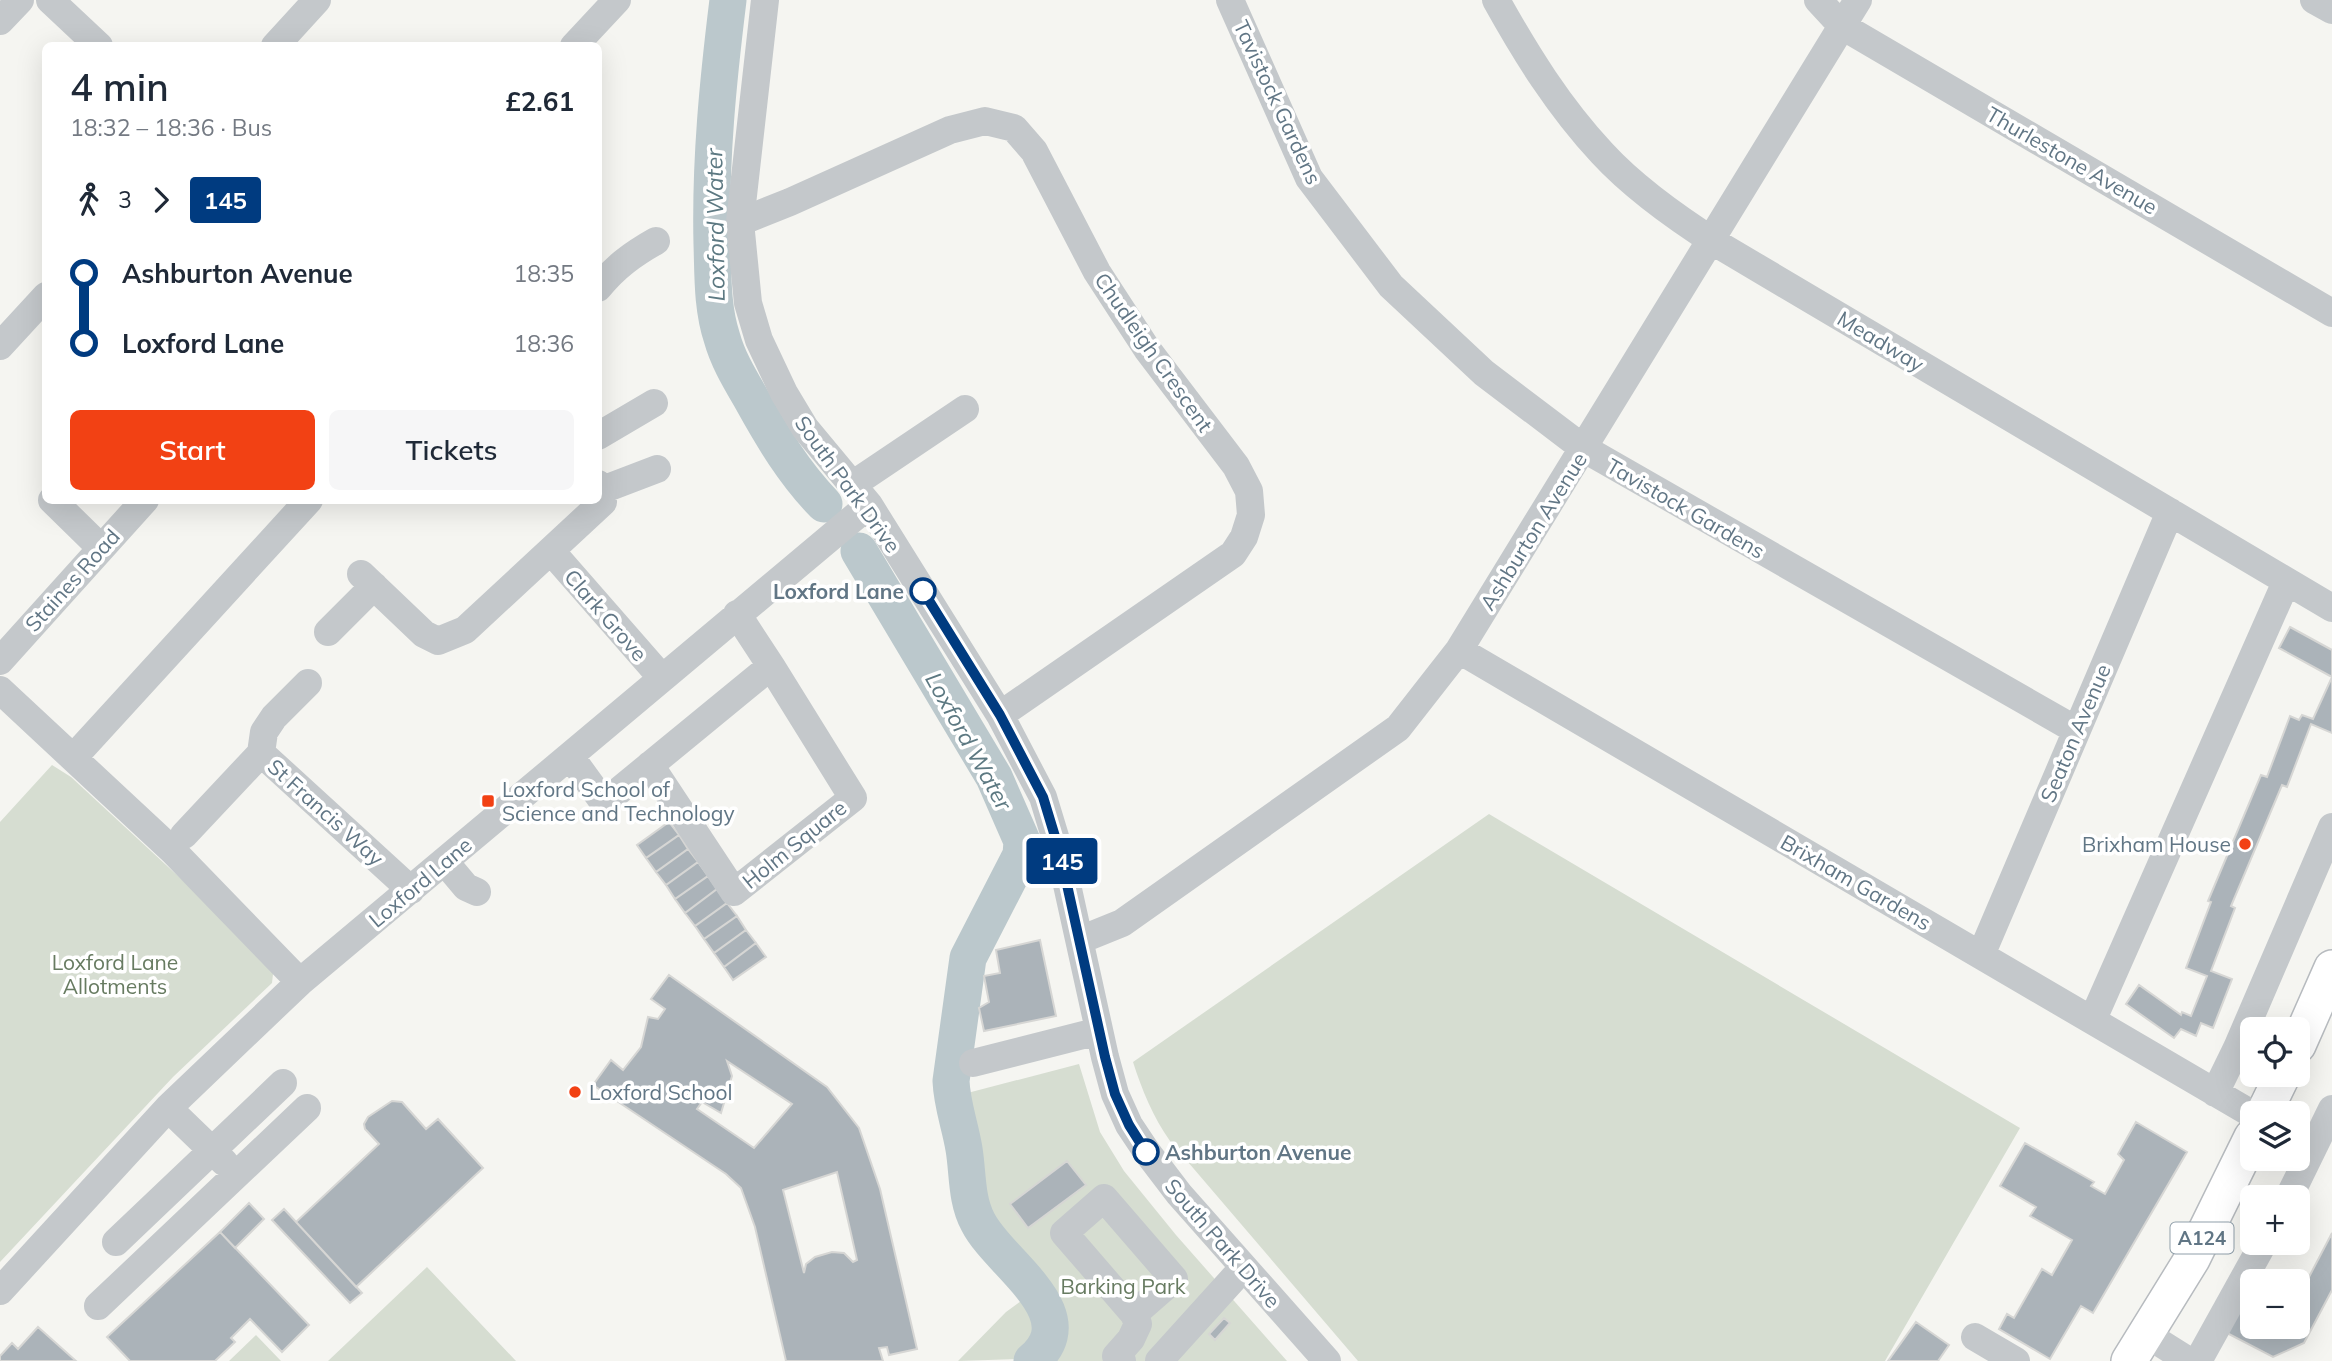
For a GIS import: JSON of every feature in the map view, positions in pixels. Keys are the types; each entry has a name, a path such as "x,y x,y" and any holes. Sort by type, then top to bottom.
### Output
{"main road":[{"path":"2310,1018 2332,968"},
{"name":"A124","path":"2138,1348 2192,1259 2240,1162"}],"street":[{"path":"0,21 20,0"},
{"path":"50,0 95,42"},
{"path":"279,42 317,0"},
{"path":"578,42 617,0"},
{"name":"South Park Drive","path":"765,0 740,222 748,303 759,340 784,393 805,428 861,495 1000,715 1043,797 1060,853 1115,1094 1129,1125 1179,1194 1326,1361"},
{"name":"Tavistock Gardens","path":"1230,0 1309,178 1391,286 1484,373 1583,449 2076,730"},
{"name":"Meadway","path":"1496,0 1531,63 1602,154 1652,198 1712,240 2332,608"},
{"name":"Thurlestone Avenue","path":"1818,0 1842,26 2332,313"},
{"name":"Ashburton Avenue","path":"1080,940 1122,923 1398,728 1459,650 1858,0"},
{"path":"2315,0 2332,10"},
{"name":"Chudleigh Crescent","path":"740,222 950,130 985,121 1014,128 1034,151 1097,272 1147,349 1236,466 1249,491 1251,514 1244,537 1233,554 1000,715"},
{"path":"602,279 636,252 656,241"},
{"path":"0,346 42,300"},
{"path":"602,434 654,403"},
{"name":"Loxford Lane","path":"0,1291 168,1108 300,982 840,528 861,495 965,410"},
{"path":"602,486 657,468"},
{"path":"56,504 101,548"},
{"name":"Staines Road","path":"0,661 141,504"},
{"path":"73,758 305,504"},
{"path":"328,632 368,580 424,634 438,641 465,630 601,504"},
{"name":"Seaton Avenue","path":"1981,955 2170,512"},
{"name":"Clark Grove","path":"551,551 662,678"},
{"path":"2093,1019 2286,582"},
{"path":"570,756 604,803 771,666 737,614"},
{"name":"Brixham Gardens","path":"1459,650 2240,1107"},
{"name":"Holm Square","path":"650,765 734,892 853,798 771,666"},
{"path":"261,753 264,732 274,717 308,684"},
{"path":"0,690 173,851 300,982"},
{"name":"St Francis Way","path":"184,835 261,753 411,890"},
{"path":"2215,1093 2332,827"},
{"path":"445,862 466,887 477,892"},
{"path":"973,1063 1099,1031"},
{"path":"116,1242 283,1083"},
{"path":"168,1108 237,1175"},
{"path":"98,1306 307,1108"},
{"path":"2294,1185 2332,1109"},
{"path":"2198,1361 2257,1255"},
{"path":"1159,1361 1244,1268"},
{"path":"1116,1359 1138,1324 1134,1314"},
{"path":"1975,1337 2015,1361"},
{"path":"2138,1348 2189,1361"}],"green space":[{"name":"Loxford Lane Allotments","path":"52,765 71,777 274,965 272,983 173,1077 0,1262 0,822"},
{"path":"1489,814 2020,1128 1885,1361 1358,1361 1170,1141 1148,1103 1133,1062"},
{"name":"Barking Park","path":"1079,1064 1100,1132 1124,1171 1176,1235 1287,1361 1040,1361 1052,1341 1054,1321 1049,1303 981,1217 973,1190 969,1143 956,1096"},
{"path":"427,1267 516,1361 328,1361"},
{"path":"1025,1298 1037,1316 1039,1331 1037,1338 1018,1359 958,1361 1006,1312"},
{"path":"256,1335 281,1361 229,1361"}],"building":[{"path":"2290,627 2332,650 2332,677 2279,648"},
{"name":"Brixham House","path":"2332,677 2332,733 2311,724 2287,787 2282,785 2231,906 2235,908 2211,971 2232,979 2213,1028 2201,1023 2196,1036 2181,1029 2174,1038 2126,1004 2139,985 2181,1015 2182,1012 2191,1016 2207,976 2186,968 2211,902 2208,901 2261,775 2267,777 2290,716 2299,720 2302,715 2313,719"},
{"path":"669,822 679,835 646,858 637,845"},
{"path":"679,835 688,849 656,872 646,858"},
{"path":"688,849 698,862 666,885 656,872"},
{"path":"698,862 708,876 675,899 666,885"},
{"path":"708,876 717,889 685,913 675,899"},
{"path":"717,889 727,903 695,926 685,913"},
{"path":"727,903 737,916 704,939 695,926"},
{"path":"737,916 746,930 714,953 704,939"},
{"path":"746,930 756,943 724,967 714,953"},
{"path":"1040,940 1056,1016 984,1031 979,1008 989,1002 984,976 1000,973 996,950"},
{"path":"756,943 766,957 733,980 724,967"},
{"path":"669,975 827,1087 859,1128 880,1189 917,1349 889,1355 887,1347 879,1348 883,1361 786,1361 755,1227 741,1188 726,1174 593,1085 611,1060 623,1070 641,1047 648,1017 658,1019 665,1009 651,999","holes":["727,1061 792,1104 754,1148 697,1109 702,1102 721,1113 732,1076","837,1172 857,1260 853,1262 844,1253 832,1252 815,1257 806,1264 804,1273 783,1190"]},
{"path":"392,1101 402,1102 426,1129 438,1119 483,1168 356,1287 296,1222 379,1144 365,1129 364,1124 368,1117"},
{"path":"2136,1122 2187,1152 2093,1313 2081,1306 2050,1359 1999,1329 2007,1314 2014,1318 2042,1269 2052,1275 2072,1240 2030,1216 2036,1207 2000,1186 2025,1143 2094,1182 2091,1186 2105,1194 2124,1160 2118,1154"},
{"path":"1067,1161 1086,1185 1028,1228 1010,1204"},
{"path":"249,1203 264,1219 235,1248 220,1232"},
{"path":"284,1209 362,1293 350,1303 272,1220"},
{"path":"220,1232 309,1325 282,1352 250,1319 231,1338 235,1342 215,1361 130,1361 107,1337"},
{"path":"2332,1233 2332,1290 2310,1332 2310,1275"},
{"path":"2240,1302 2240,1339 2306,1339 2304,1343 2273,1357 2225,1332"},
{"path":"1224,1318 1230,1323 1215,1340 1209,1334"},
{"path":"1916,1322 1949,1345 1938,1361 1888,1361"},
{"path":"38,1327 76,1361 0,1361 0,1356 12,1343 18,1349"}],"waterway":[{"name":"Loxford Water","path":"728,0 712,182 716,315 735,370 768,428 803,480 824,504"},
{"name":"Loxford Water","path":"859,551 994,777 1022,841 1021,855 968,958 951,1081 974,1214 989,1238 1034,1290 1045,1307 1050,1325 1047,1343 1032,1361"}],"bus line":[{"name":"145","path":"923,591 1000,715 1043,797 1060,853 1115,1094 1129,1125 1146,1152"}],"place":[{"name":"Loxford Lane","path":"923,591"},
{"name":"Loxford School of Science and Technology","path":"488,801"},
{"name":"Brixham House","path":"2245,844"},
{"name":"Loxford School","path":"575,1092"},
{"name":"Ashburton Avenue","path":"1146,1152"}]}
